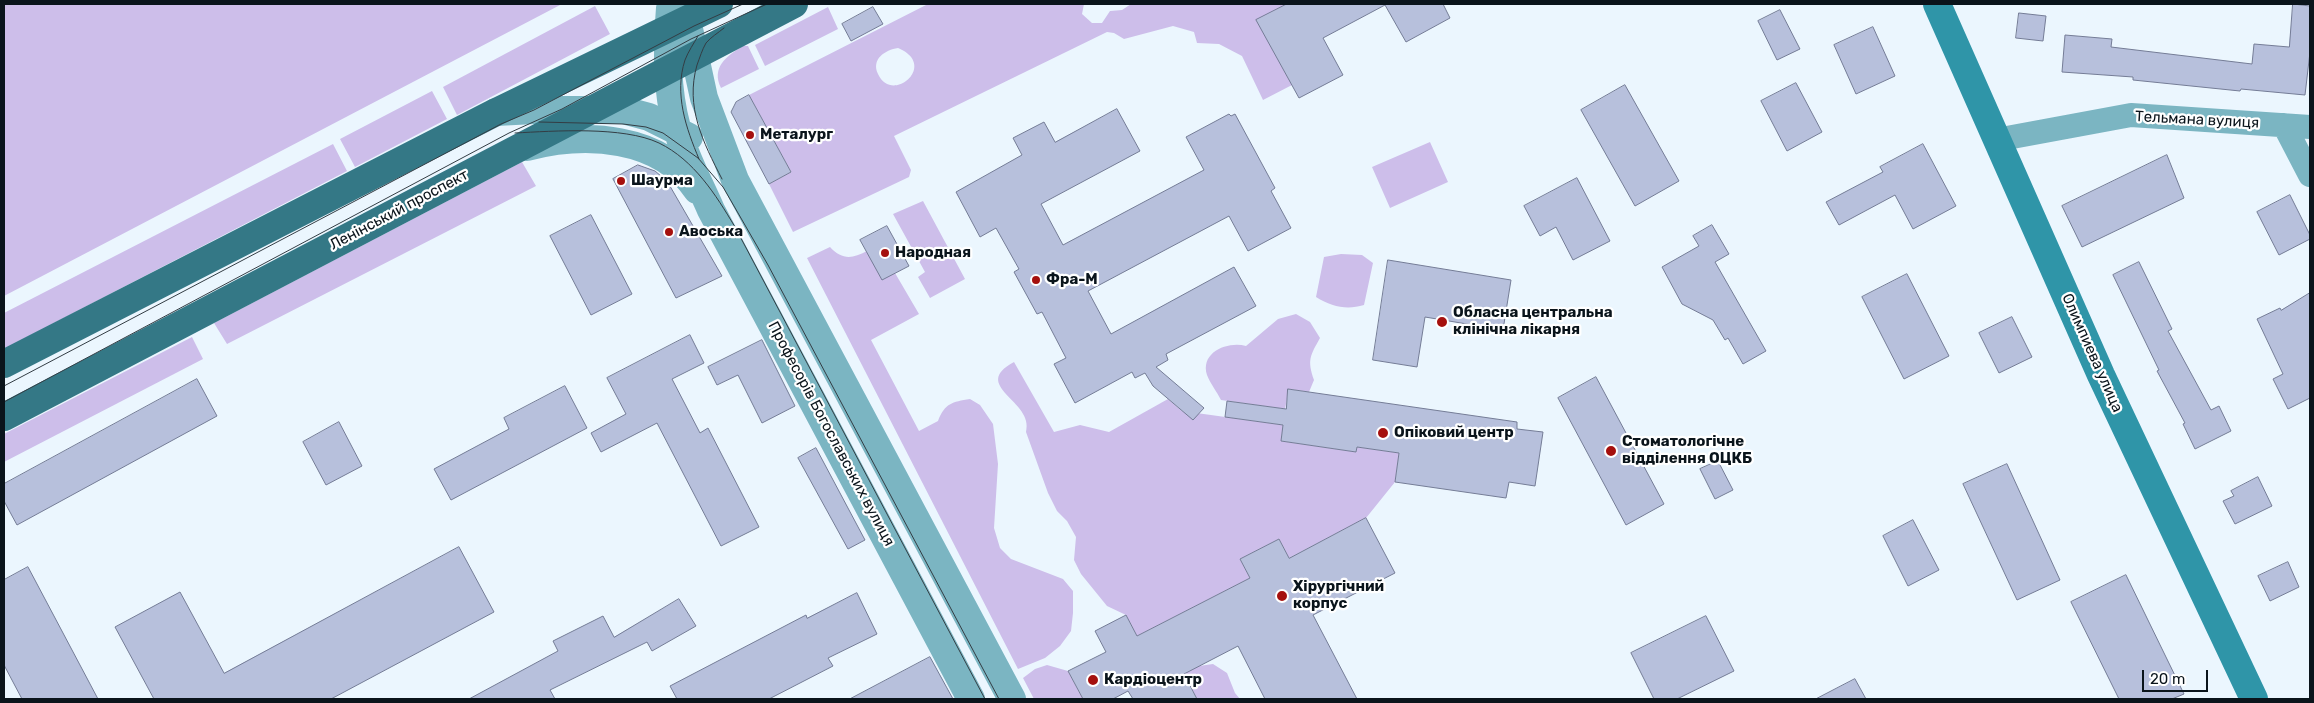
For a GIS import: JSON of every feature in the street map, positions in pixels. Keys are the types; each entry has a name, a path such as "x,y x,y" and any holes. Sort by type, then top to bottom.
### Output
{"main road":[{"path":"4,364 496,112 675,15 718,4"},
{"name":"Ленінський проспект","path":"4,417 794,4"},
{"name":"Олимпиева улица","path":"1937,4 2106,384 2254,699"}],"street":[{"path":"675,15 695,55 704,98 735,180 1012,699"},
{"name":"Професорів Богославських вулиця","path":"675,15 668,70 672,106 677,130 711,210 971,699"},
{"path":"496,112 623,110 649,117 677,130 706,147 735,180"},
{"name":"Тельмана вулиця","path":"1996,140 2131,115 2310,127"},
{"path":"2284,125 2310,174"},
{"path":"514,150 554,140 618,141 635,144 655,153 674,165 694,186 711,210"}],"shaded area":[{"path":"4,4 562,4 4,296"},
{"path":"928,4 1084,4 1082,14 1092,23 1102,23 1110,11 1122,10 1131,4 1287,4 1257,20 1292,85 1263,100 1242,56 1219,44 1197,43 1194,32 1173,26 1124,39 1114,33 1107,32 894,136 911,170 909,177 793,232 769,184 791,172 749,95","holes":["898,48 909,55 914,64 913,72 909,79 901,84 893,85 885,82 878,74 876,64 884,53"]},
{"path":"595,6 610,34 457,115 443,87"},
{"path":"828,7 838,29 765,66 755,45"},
{"path":"743,46 748,46 759,69 721,88 718,74 722,63"},
{"path":"432,91 447,119 355,167 340,139"},
{"path":"1430,142 1448,182 1390,208 1372,167"},
{"path":"333,144 347,171 4,349 4,313"},
{"path":"522,162 536,186 227,344 214,323"},
{"path":"923,201 965,279 930,298 918,277 925,272 893,214"},
{"path":"830,247 847,257 857,256 867,251 895,273 919,314 871,340 919,431 938,421 943,410 950,404 970,399 980,405 993,424 998,464 994,528 1000,548 1011,559 1063,579 1073,591 1071,631 1060,646 1045,658 1018,669 807,258"},
{"path":"1341,254 1362,255 1373,263 1364,305 1340,307 1316,297 1324,257"},
{"path":"1296,314 1310,322 1320,338 1311,358 1310,363 1314,380 1309,392 1289,389 1285,409 1221,400 1207,375 1206,367 1212,354 1231,345 1246,346 1278,319"},
{"path":"192,337 203,359 4,462 4,434"},
{"path":"1014,362 1054,432 1080,425 1109,432 1168,399 1182,411 1283,425 1281,441 1356,452 1357,447 1399,453 1395,482 1366,518 1289,558 1279,539 1240,559 1250,578 1137,636 1126,615 1107,606 1081,574 1074,560 1076,537 1067,521 1057,511 1048,493 1026,432 1026,421 1022,411 1000,387 998,379 1002,371"},
{"path":"1193,655 1199,666 1213,664 1227,673 1235,693 1240,699 1197,699 1187,679 1171,687"},
{"path":"1047,665 1068,671 1083,699 1034,699 1023,678 1035,669"}],"building":[{"path":"1287,4 1443,4 1450,18 1406,42 1385,5 1323,38 1343,75 1299,98 1256,20"},
{"path":"2293,4 2310,6 2310,52 2305,95 2241,89 2240,91 2133,80 2133,77 2062,72 2065,35 2112,39 2111,47 2252,64 2254,44 2289,47"},
{"path":"873,7 883,24 851,41 842,24"},
{"path":"1780,10 1800,49 1777,60 1758,21"},
{"path":"2019,13 2046,16 2043,41 2016,38"},
{"path":"1873,27 1895,76 1856,94 1834,45"},
{"path":"1796,83 1822,132 1787,151 1761,101"},
{"path":"1625,85 1679,181 1635,206 1581,110"},
{"path":"749,95 791,172 769,184 731,112 736,102"},
{"path":"1117,109 1140,151 1041,204 1063,245 1204,170 1186,137 1229,114 1231,116 1235,114 1275,188 1271,191 1291,228 1248,251 1229,216 1088,291 1111,334 1234,267 1256,306 1166,354 1168,360 1156,367 1204,408 1193,420 1153,386 1145,373 1135,378 1132,372 1075,403 1054,364 1066,358 1042,312 1037,314 1014,272 1019,269 996,228 980,237 956,192 1022,155 1013,138 1044,122 1055,142"},
{"path":"1923,144 1956,206 1913,229 1895,195 1839,225 1826,202 1883,172 1880,167"},
{"path":"2167,155 2184,198 2082,247 2062,206"},
{"name":"Авоська","path":"638,165 655,171 667,181 722,276 676,298 613,179"},
{"path":"1577,178 1610,241 1573,260 1556,227 1540,236 1524,206"},
{"path":"2290,195 2310,235 2310,239 2279,255 2257,212"},
{"path":"591,215 632,294 591,315 550,236"},
{"path":"1712,225 1729,254 1715,262 1766,351 1743,364 1728,338 1725,340 1713,320 1682,304 1662,267 1699,246 1693,236"},
{"path":"887,226 909,266 882,280 860,240"},
{"path":"1388,260 1511,280 1503,330 1425,317 1417,367 1373,360"},
{"path":"2139,262 2172,329 2168,331 2211,410 2219,406 2231,431 2195,449 2183,424 2185,423 2157,371 2159,370 2113,275"},
{"path":"1907,274 1949,356 1904,379 1862,297"},
{"path":"2310,293 2310,398 2288,409 2273,379 2283,374 2257,319 2280,308 2281,310"},
{"path":"2012,317 2032,357 1999,373 1979,333"},
{"path":"690,335 704,363 672,379 700,433 708,428 759,527 721,546 657,423 601,452 591,433 626,414 607,378"},
{"path":"762,340 795,406 762,423 738,375 717,385 708,367"},
{"name":"Стоматологічне відділення ОЦКБ","path":"1596,377 1664,504 1626,525 1558,398"},
{"path":"197,379 217,416 17,525 4,501 4,484"},
{"path":"565,386 587,428 451,500 434,469 509,429 504,418"},
{"path":"1288,389 1517,422 1517,429 1543,432 1535,486 1509,482 1506,498 1395,482 1399,453 1357,447 1356,452 1281,441 1283,425 1225,417 1227,401 1286,409"},
{"path":"339,422 362,466 326,485 303,442"},
{"path":"816,448 865,540 848,549 798,458"},
{"path":"1718,461 1733,490 1715,499 1700,469"},
{"path":"2007,464 2060,580 2017,600 1963,484"},
{"path":"2258,477 2272,506 2235,524 2223,501 2234,496 2231,491"},
{"name":"Хірургічний корпус","path":"1366,518 1395,573 1313,615 1357,699 1265,699 1238,646 1184,674 1197,699 1133,699 1128,691 1113,699 1083,699 1068,671 1106,652 1095,631 1126,615 1137,636 1250,578 1240,559 1279,539 1289,558"},
{"path":"1913,520 1939,570 1908,586 1883,536"},
{"path":"459,547 494,612 331,699 154,699 115,627 180,592 224,673"},
{"path":"2288,562 2299,587 2270,601 2258,576"},
{"path":"28,567 98,699 22,699 4,665 4,580"},
{"path":"2126,575 2184,694 2172,699 2119,699 2071,602"},
{"path":"857,593 877,634 828,658 833,666 769,699 677,699 670,686 806,615 807,618"},
{"path":"679,599 696,626 652,651 647,642 550,690 555,699 469,699 558,651 553,641 603,616 614,637"},
{"path":"1706,616 1734,671 1677,699 1654,699 1631,653"},
{"path":"930,657 953,699 850,699"},
{"path":"1855,679 1866,699 1816,699"}],"tram line":[{"path":"4,386 501,124 534,110 694,26 743,4"},
{"path":"4,402 509,133 562,109 691,39 767,4"},
{"path":"722,179 708,151 698,124 693,95 697,65 703,48 708,41 724,28"},
{"path":"698,36 685,60 682,73 681,98 686,123 699,159"},
{"path":"539,122 623,124 646,127 663,133 698,158 723,187 768,265 999,699"},
{"path":"515,133 588,131 627,134 644,138 672,150 703,179 735,227 985,699"}],"place":[{"name":"Металург","path":"750,135"},
{"name":"Шаурма","path":"621,181"},
{"name":"Авоська","path":"669,232"},
{"name":"Народная","path":"885,253"},
{"name":"Фра-М","path":"1036,280"},
{"name":"Обласна центральна клінічна лікарня","path":"1442,322"},
{"name":"Опіковий центр","path":"1383,433"},
{"name":"Стоматологічне відділення ОЦКБ","path":"1611,451"},
{"name":"Хірургічний корпус","path":"1282,596"},
{"name":"Кардіоцентр","path":"1093,680"}]}
